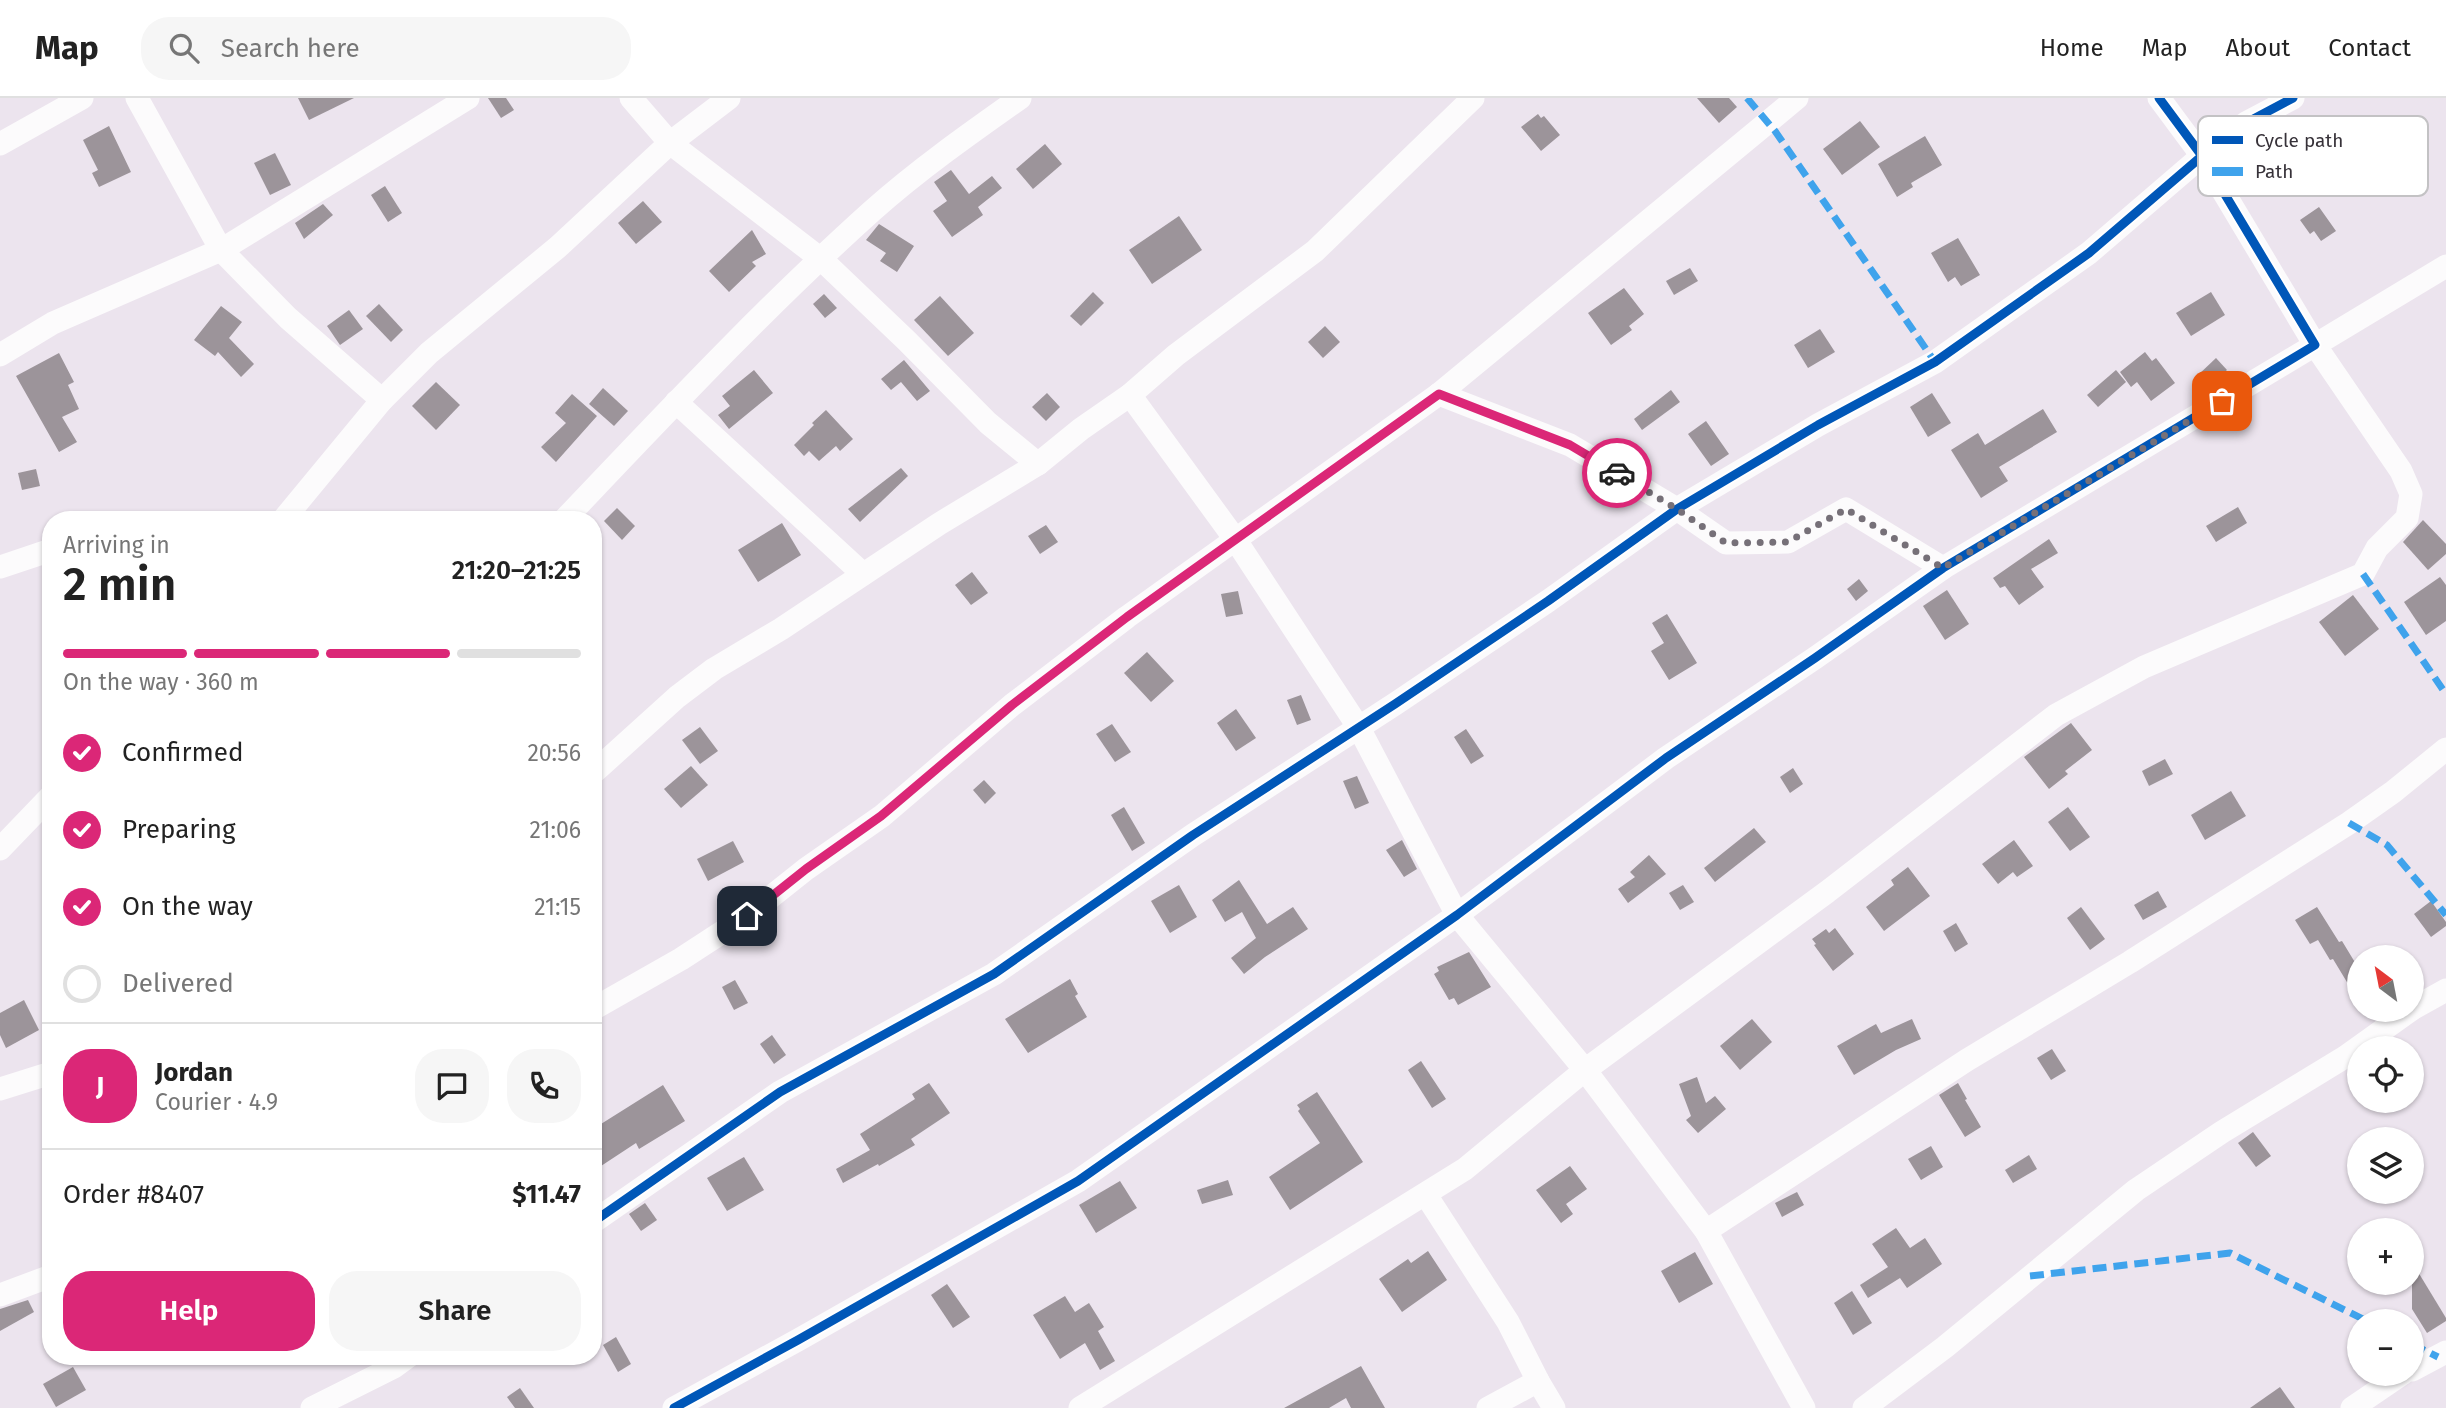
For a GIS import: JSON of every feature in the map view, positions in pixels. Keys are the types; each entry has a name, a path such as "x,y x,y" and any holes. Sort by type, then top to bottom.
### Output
{"street":[{"path":"0,144 82,98"},
{"path":"137,98 221,250 288,318 382,400"},
{"path":"0,355 53,324 221,250 468,98"},
{"path":"631,98 670,144 821,259 988,423 1038,464"},
{"path":"290,511 382,400 429,353 558,247 670,144 729,98"},
{"path":"573,511 676,402 874,210 937,158 1020,98"},
{"path":"602,765 677,697 715,669 1038,464 1081,429 1130,395 1176,355 1315,251 1473,98"},
{"path":"602,1004 681,959 747,916 806,869 881,816 1012,705 1127,617 1439,394 1797,98"},
{"path":"2159,98 2198,151"},
{"path":"2259,116 2293,98"},
{"path":"602,1216 780,1092 994,974 1193,835 1548,601 1677,509 1818,425 1935,362 2089,253 2198,159"},
{"path":"1080,1408 1465,1169 1585,1070 1826,892 2056,715 2144,667 2363,574 2376,548 2407,518 2412,494 2401,471 2315,345 2226,196"},
{"path":"674,1408 1078,1181 1457,915 1667,758 1943,568 2446,266"},
{"path":"1439,394 1570,445 1677,509 1726,543 1788,542 1846,509 1943,568"},
{"path":"1130,395 1235,540 1359,727 1457,915 1585,1070 1706,1231 1804,1408"},
{"path":"676,402 863,574"},
{"path":"0,567 42,553"},
{"path":"1706,1231 1967,1060 2130,962 2349,823 2446,749"},
{"path":"0,849 42,805"},
{"path":"2424,1003 2446,990"},
{"path":"1864,1408 1945,1347 2136,1190 2222,1132 2345,1057 2394,1022"},
{"path":"0,1089 42,1076"},
{"path":"1426,1195 1507,1322 1554,1408"},
{"path":"0,1296 42,1280"},
{"path":"2424,1364 2446,1352"},
{"path":"312,1408 397,1365"},
{"path":"1488,1408 1538,1381"},
{"path":"2352,1408 2384,1386"}],"building":[{"path":"298,98 354,98 309,120"},
{"path":"488,98 506,98 514,110 501,118"},
{"path":"1697,98 1729,98 1737,107 1719,123"},
{"path":"1538,114 1541,118 1544,116 1560,135 1541,151 1521,127"},
{"path":"1860,121 1880,147 1842,175 1823,149"},
{"path":"109,126 131,172 99,187 92,173 98,170 83,140"},
{"path":"1925,136 1942,165 1911,183 1913,187 1897,197 1878,164"},
{"path":"1045,144 1062,164 1033,189 1016,169"},
{"path":"275,153 291,185 270,195 254,163"},
{"path":"951,170 969,194 992,176 1002,188 978,207 983,215 952,237 933,211 947,201 934,182"},
{"path":"385,186 402,213 388,222 371,195"},
{"path":"643,201 662,222 636,244 618,223"},
{"path":"323,204 333,215 304,239 295,223"},
{"path":"2319,207 2336,231 2321,241 2314,231 2310,234 2300,220"},
{"path":"1179,216 1202,250 1152,284 1129,250"},
{"path":"879,224 914,246 897,272 880,261 886,253 866,240"},
{"path":"752,230 766,254 752,262 756,266 729,292 709,271"},
{"path":"1958,238 1980,275 1961,286 1955,277 1948,282 1931,253"},
{"path":"1690,268 1698,281 1674,295 1666,281"},
{"path":"1624,288 1644,314 1629,326 1632,330 1611,345 1588,313"},
{"path":"1093,292 1104,303 1081,326 1070,316"},
{"path":"2211,292 2225,315 2191,336 2176,313"},
{"path":"824,294 837,308 825,318 813,304"},
{"path":"940,296 974,333 948,356 914,320"},
{"path":"379,304 403,330 391,342 366,316"},
{"path":"221,306 242,322 229,338 254,364 241,377 218,352 215,356 194,340"},
{"path":"349,310 363,329 340,345 327,326"},
{"path":"1325,326 1340,342 1323,358 1308,342"},
{"path":"1820,329 1835,352 1808,368 1794,345"},
{"path":"2145,352 2152,361 2156,358 2175,383 2151,401 2137,382 2131,387 2120,372"},
{"path":"59,353 74,382 68,385 79,409 62,417 77,442 59,452 16,376"},
{"path":"2216,358 2227,370 2207,388 2196,377"},
{"path":"904,360 930,391 917,401 901,382 891,390 881,379"},
{"path":"754,370 773,393 729,429 718,415 730,406 722,396"},
{"path":"2116,370 2126,382 2098,407 2087,395"},
{"path":"436,382 460,405 436,430 412,406"},
{"path":"603,388 628,411 614,426 589,404"},
{"path":"1671,390 1680,402 1642,430 1634,419"},
{"path":"1047,393 1060,407 1046,421 1032,407"},
{"path":"1932,393 1951,423 1928,437 1910,407"},
{"path":"572,394 597,416 556,462 541,447 566,423 555,413"},
{"path":"2043,409 2057,432 1999,467 2008,481 1981,498 1951,450 1978,433 1985,445"},
{"path":"826,410 853,439 840,451 836,446 819,461 809,451 804,456 794,445"},
{"path":"1706,421 1729,454 1711,466 1688,434"},
{"path":"901,468 908,476 860,522 848,509"},
{"path":"36,469 40,486 22,490 18,473"},
{"path":"2238,507 2247,523 2216,542 2206,526"},
{"path":"617,508 635,526 622,540 604,521"},
{"path":"2423,520 2446,544 2446,554 2428,570 2403,542"},
{"path":"782,523 801,555 758,582 738,550"},
{"path":"1046,525 1058,542 1040,554 1028,536"},
{"path":"2049,539 2058,553 2031,569 2044,587 2019,605 2005,586 2000,588 1993,578"},
{"path":"972,572 988,593 971,605 955,585"},
{"path":"2440,577 2446,585 2446,621 2426,635 2404,602"},
{"path":"1859,579 1868,591 1856,601 1847,589"},
{"path":"1947,590 1969,624 1945,640 1923,606"},
{"path":"1238,591 1243,614 1226,617 1221,594"},
{"path":"2353,595 2379,629 2345,656 2319,622"},
{"path":"1667,614 1697,663 1669,680 1651,651 1664,643 1652,623"},
{"path":"1147,652 1174,681 1151,702 1124,673"},
{"path":"1301,695 1311,720 1297,725 1287,700"},
{"path":"1236,709 1256,738 1236,751 1217,723"},
{"path":"2071,723 2092,750 2065,771 2068,774 2049,789 2024,757"},
{"path":"1112,724 1131,752 1115,762 1096,734"},
{"path":"700,727 718,751 700,764 682,740"},
{"path":"1466,729 1484,756 1471,764 1454,737"},
{"path":"2165,759 2173,774 2149,786 2142,771"},
{"path":"691,766 708,785 681,808 664,789"},
{"path":"1793,768 1803,784 1790,793 1780,777"},
{"path":"1357,776 1369,803 1355,809 1343,781"},
{"path":"984,780 996,793 985,804 973,790"},
{"path":"2231,791 2246,816 2205,840 2191,815"},
{"path":"1124,807 1145,843 1132,851 1111,815"},
{"path":"2068,807 2090,837 2070,851 2048,822"},
{"path":"1754,828 1766,842 1715,882 1704,868"},
{"path":"1402,840 1417,869 1404,877 1386,850"},
{"path":"2014,840 2033,866 2017,877 2013,872 1998,884 1982,864"},
{"path":"733,841 744,862 708,881 697,859"},
{"path":"1649,855 1666,874 1628,903 1618,889 1635,877 1630,872"},
{"path":"1908,867 1930,896 1884,931 1866,907 1894,885 1891,880"},
{"path":"1239,880 1267,924 1293,907 1308,929 1244,974 1231,958 1256,938 1242,912 1225,922 1212,900"},
{"path":"1179,885 1197,917 1170,933 1151,901"},
{"path":"1683,885 1694,902 1680,910 1669,893"},
{"path":"2158,891 2167,907 2143,920 2134,905"},
{"path":"2431,901 2446,926 2431,937 2414,914"},
{"path":"2081,907 2105,939 2090,950 2067,918"},
{"path":"2317,907 2339,942 2342,941 2347,949 2347,982 2318,940 2310,944 2295,920"},
{"path":"1956,923 1968,944 1955,952 1943,931"},
{"path":"1835,928 1854,954 1833,971 1812,939 1826,929 1829,933"},
{"path":"1469,952 1491,987 1458,1005 1454,998 1449,1000 1434,974 1439,971 1437,967"},
{"path":"1070,979 1078,994 1075,996 1087,1017 1028,1053 1005,1019"},
{"path":"735,980 748,1003 734,1010 722,987"},
{"path":"24,1000 39,1030 6,1048 0,1035 0,1013"},
{"path":"1752,1019 1772,1042 1740,1070 1720,1046"},
{"path":"1912,1019 1921,1039 1896,1050 1854,1075 1837,1046 1876,1024 1881,1033"},
{"path":"772,1035 786,1055 774,1064 760,1044"},
{"path":"2052,1049 2066,1071 2051,1080 2037,1058"},
{"path":"1421,1061 1446,1099 1432,1108 1408,1070"},
{"path":"1697,1077 1706,1103 1715,1096 1726,1109 1698,1133 1686,1120 1691,1116 1679,1084"},
{"path":"929,1083 950,1113 911,1139 915,1145 843,1183 836,1169 870,1150 860,1134 915,1099 912,1094"},
{"path":"1958,1083 1981,1127 1965,1137 1939,1095"},
{"path":"663,1085 685,1121 639,1149 636,1143 602,1165 602,1123"},
{"path":"1317,1092 1363,1162 1290,1210 1269,1177 1320,1143 1298,1111 1300,1109 1297,1105"},
{"path":"2253,1132 2271,1156 2256,1167 2238,1143"},
{"path":"1931,1146 1943,1167 1921,1180 1908,1159"},
{"path":"2029,1155 2037,1169 2013,1183 2005,1170"},
{"path":"744,1157 764,1190 727,1211 707,1178"},
{"path":"1570,1166 1587,1189 1566,1204 1573,1214 1561,1223 1536,1190"},
{"path":"1228,1180 1233,1195 1202,1204 1197,1190"},
{"path":"1120,1181 1137,1208 1096,1233 1079,1205"},
{"path":"1797,1192 1804,1205 1782,1217 1775,1203"},
{"path":"645,1203 657,1220 641,1231 629,1214"},
{"path":"1896,1228 1910,1248 1925,1238 1942,1264 1907,1288 1900,1278 1868,1298 1860,1285 1888,1267 1872,1244"},
{"path":"1428,1251 1447,1280 1402,1312 1379,1279 1408,1259 1411,1263"},
{"path":"1695,1252 1713,1284 1679,1303 1661,1271"},
{"path":"2424,1282 2446,1321 2427,1333 2424,1328 2424,1309 2412,1309 2412,1295 2424,1295"},
{"path":"947,1284 970,1317 953,1328 931,1295"},
{"path":"1852,1291 1872,1323 1853,1335 1834,1303"},
{"path":"1065,1296 1075,1312 1089,1303 1104,1327 1098,1331 1115,1361 1100,1370 1085,1343 1060,1359 1033,1315"},
{"path":"28,1300 34,1312 0,1331 0,1309"},
{"path":"616,1337 631,1364 618,1372 603,1345"},
{"path":"1361,1366 1385,1408 1351,1408 1346,1398 1329,1408 1284,1408"},
{"path":"73,1367 86,1390 56,1407 43,1384"},
{"path":"2280,1387 2295,1408 2250,1408"},
{"path":"520,1388 534,1408 515,1408 507,1397"}],"marked path":[{"path":"1747,98 1775,131 1935,362"},
{"path":"2363,574 2446,694"},
{"path":"2349,823 2387,845 2446,915"},
{"path":"2030,1276 2230,1253 2347,1311"},
{"path":"2424,1350 2438,1357"}],"cycle path":[{"path":"2159,98 2198,151"},
{"path":"2259,116 2293,98"},
{"path":"602,1216 780,1092 994,974 1193,835 1548,601 1677,509 1818,425 1935,362 2089,253 2198,159"},
{"path":"674,1408 1078,1181 1457,915 1666,758 1943,568 2315,345 2226,196"}],"way so far":[{"path":"1617,473 1677,509 1726,543 1788,542 1846,509 1943,568 2222,401"}],"route":[{"path":"747,916 806,869 881,816 1012,705 1127,617 1439,394 1570,445 1617,473"}]}
